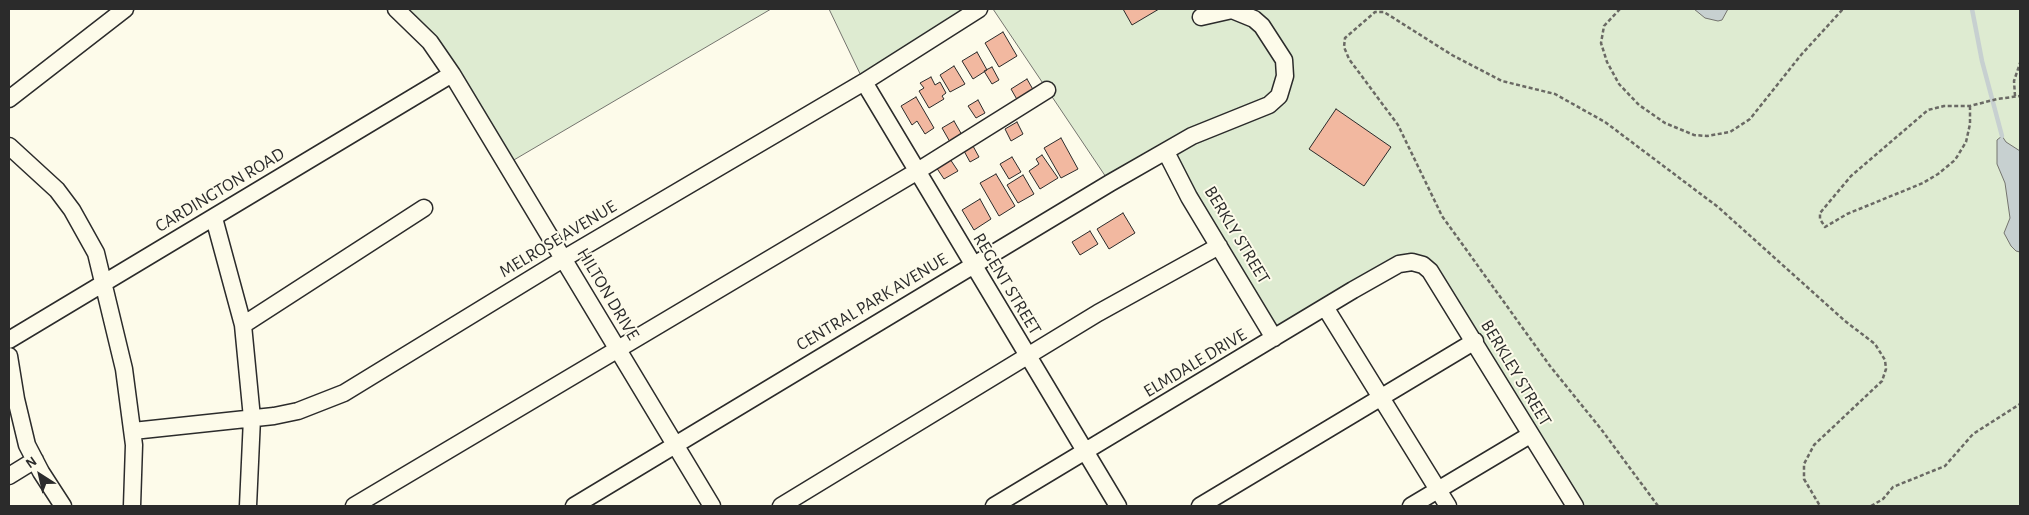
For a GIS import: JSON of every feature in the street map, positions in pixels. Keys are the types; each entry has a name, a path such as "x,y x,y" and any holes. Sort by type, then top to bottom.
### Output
{"street":[{"path":"9,99 124,9"},
{"name":"HILTON DRIVE","path":"396,9 430,42 452,74 712,506"},
{"name":"MELROSE AVENUE","path":"132,431 298,411 344,393 563,259 864,82 979,9"},
{"name":"CENTRAL PARK AVENUE","path":"574,506 971,265 1192,136 1269,105 1279,96 1285,76 1284,60 1275,44 1254,19 1232,10 1201,17"},
{"name":"CARDINGTON ROAD","path":"9,340 452,74"},
{"name":"REGENT STREET","path":"864,82 971,265 1118,506"},
{"path":"354,506 916,172 1047,90"},
{"path":"9,146 57,190 72,210 96,253 105,282 124,369 134,445 132,506"},
{"name":"BERKLY STREET","path":"1166,152 1189,197 1274,338"},
{"path":"243,325 424,208"},
{"path":"214,218 243,325 252,418 248,506"},
{"path":"781,506 1098,313 1219,246"},
{"name":"ELMDALE DRIVE","path":"994,506 1399,264 1412,262 1419,264"},
{"name":"BERKLEY STREET","path":"1419,264 1430,271 1475,341 1530,435 1575,506"},
{"path":"1325,307 1448,506"},
{"path":"1200,506 1475,341"},
{"path":"9,356 27,445 63,506"},
{"path":"1411,506 1530,435"},
{"path":"9,476 35,460"}],"path":[{"path":"1620,9 1604,26 1601,43 1607,62 1619,84 1639,105 1665,123 1694,135 1707,136 1730,132 1750,119 1800,55 1843,9"},
{"path":"1658,506 1512,315 1442,216 1398,125 1349,59 1344,47 1345,38 1375,12 1384,12 1452,55 1502,81 1555,94 1605,122 1718,207 1846,321 1875,344 1885,360 1886,369 1882,380 1814,445 1804,464 1804,479 1820,506"},
{"path":"2015,96 2014,81 2020,63"},
{"path":"1970,106 1968,133 1955,160 1923,183 1847,214 1825,227 1820,219 1823,207 1850,176 1914,119 1936,108 1970,106 1986,101 2020,96"},
{"path":"1871,506 1883,499 1893,487 1945,466 1973,434 2020,404"}],"green space":[{"path":"396,9 771,9 507,164"},
{"path":"829,9 979,9 864,82"},
{"path":"993,9 2020,9 2020,506 1575,506 1430,271 1412,262 1274,338 1167,153 1110,183"}],"shaded area":[{"path":"1694,9 1728,9 1722,20 1718,21 1705,18"},
{"path":"2002,136 2006,142 2020,151 2020,252 2011,246 2004,233 2010,218 2005,183 1997,164 1997,140"}],"building":[{"path":"1123,9 1159,9 1132,25"},
{"path":"1003,32 1017,56 999,67 985,43"},
{"path":"977,52 987,70 973,79 962,61"},
{"path":"954,66 965,84 950,92 940,75"},
{"path":"992,67 999,80 992,84 984,71"},
{"path":"931,77 935,85 940,82 946,93 942,96 944,99 929,108 919,91 924,88 920,83"},
{"path":"1027,79 1035,93 1019,103 1011,89"},
{"path":"916,97 934,128 925,134 917,121 912,125 901,106"},
{"path":"978,100 985,113 976,118 968,106"},
{"path":"1336,109 1391,147 1364,186 1309,149"},
{"path":"954,121 962,135 950,142 942,128"},
{"path":"1017,122 1023,134 1011,141 1005,129"},
{"path":"1061,138 1078,169 1061,178 1044,148"},
{"path":"973,146 979,157 970,162 964,151"},
{"path":"1042,155 1058,178 1040,189 1029,171 1039,164 1036,159"},
{"path":"1012,157 1021,172 1009,179 1000,164"},
{"path":"950,159 958,171 944,179 936,167"},
{"path":"996,174 1015,206 999,216 980,183"},
{"path":"1023,175 1034,194 1018,203 1007,185"},
{"path":"980,199 991,219 974,230 962,210"},
{"path":"1123,213 1135,233 1109,249 1097,229"},
{"path":"1090,231 1098,244 1080,255 1072,242"}],"waterway":[{"path":"1972,9 1982,61 2002,136"}]}
